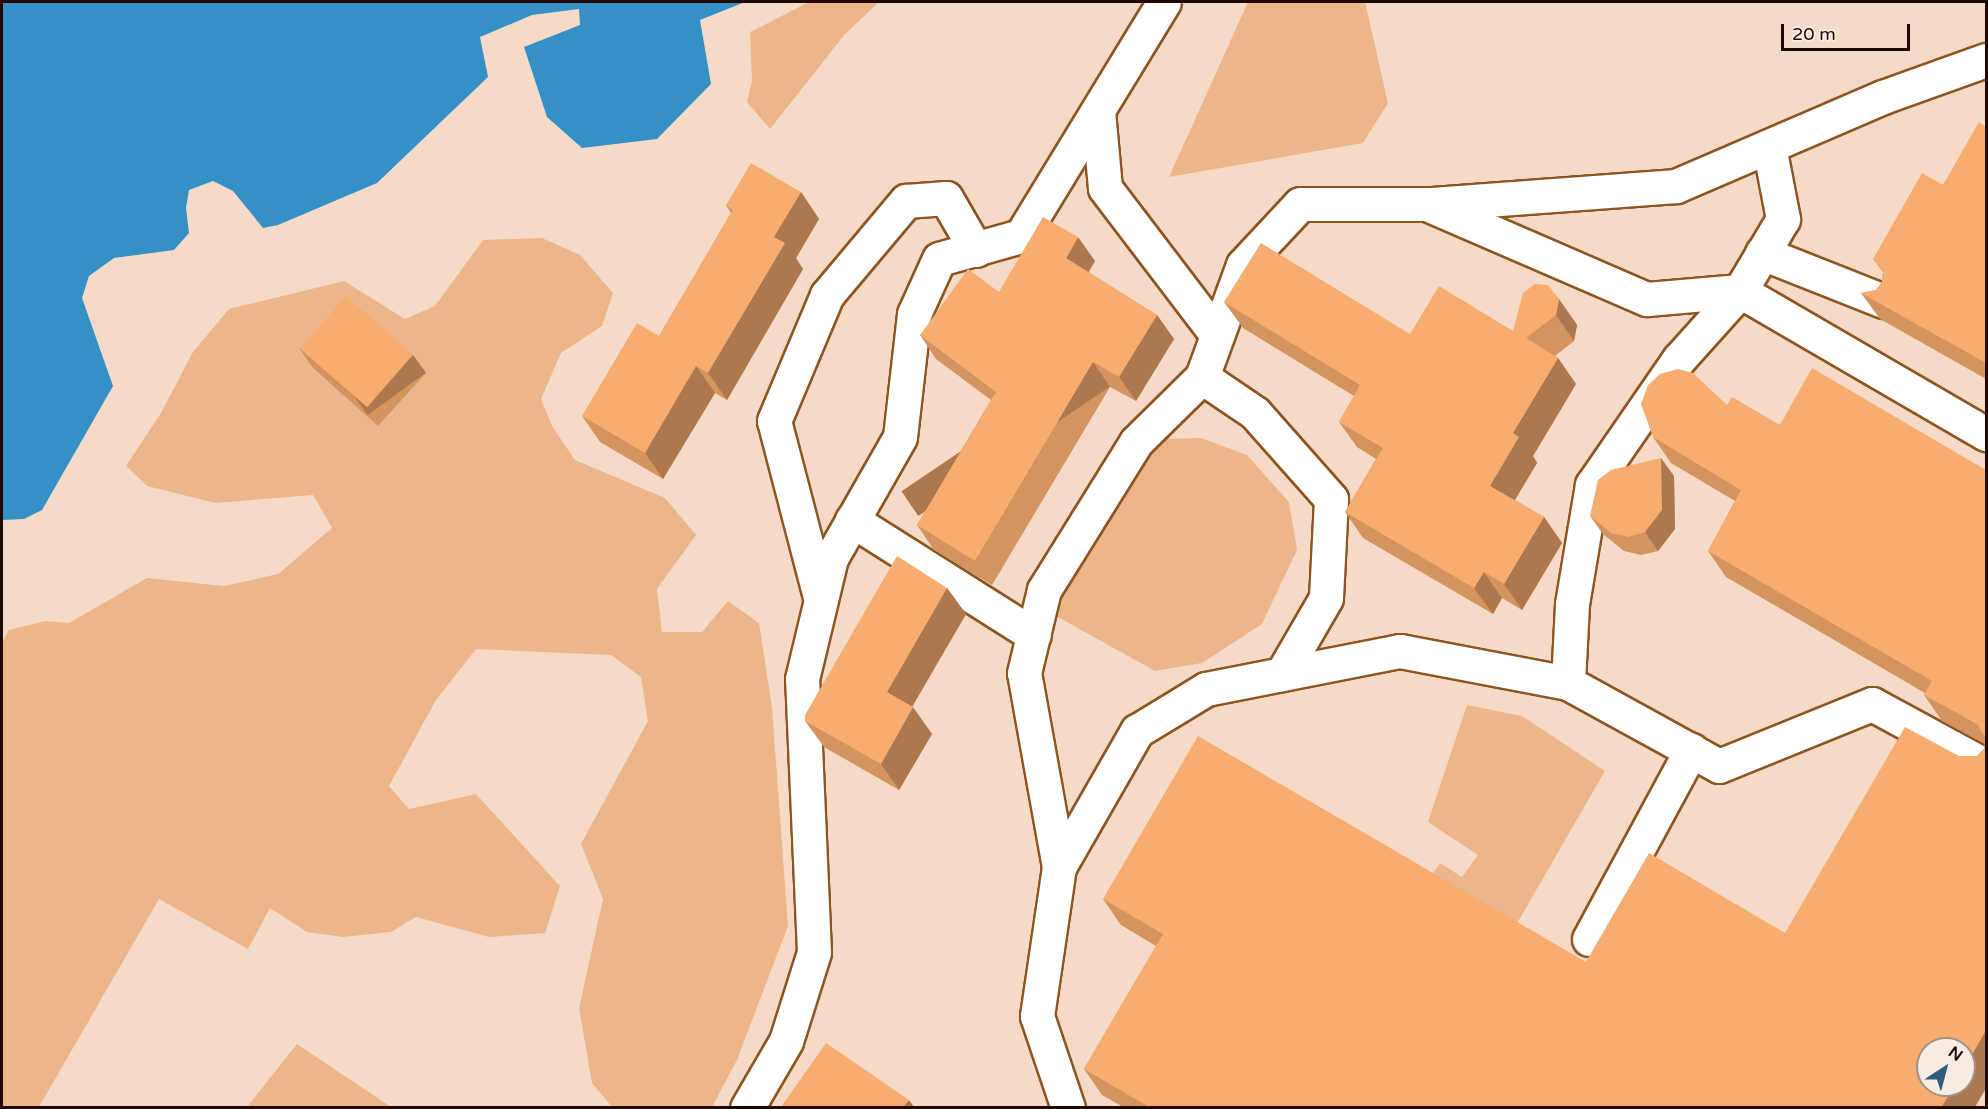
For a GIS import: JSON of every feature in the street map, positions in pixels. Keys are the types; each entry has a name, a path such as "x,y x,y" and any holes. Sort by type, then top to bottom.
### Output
{"street":[{"path":"747,1107 786,1041 814,952 802,679 831,558 900,437 914,314 939,259 1021,236 1164,2"},
{"path":"1068,1107 1037,1016 1059,867 1024,673 1044,590 1136,442 1202,376 1243,265 1300,204 1428,204 1676,186 1883,97 1986,60"},
{"path":"1098,111 1105,188 1217,334"},
{"path":"1568,682 1572,604 1592,485 1679,359 1740,291 1783,219 1769,146"},
{"path":"821,601 774,421 827,295 906,201 946,198 976,250"},
{"path":"1428,204 1647,299 1740,291 1986,434"},
{"path":"1762,253 1883,301"},
{"path":"1202,376 1255,413 1330,499 1326,598 1282,674"},
{"path":"852,520 1034,635"},
{"path":"1059,867 1137,732 1206,689 1400,651 1568,682 1719,766 1872,704 1986,766"},
{"path":"1589,939 1691,750"}],"shaded area":[{"path":"809,2 879,2 845,34 770,129 747,102 752,81 750,32"},
{"path":"1248,2 1365,2 1388,103 1363,143 1169,177"},
{"path":"542,238 580,255 613,293 602,326 561,353 541,399 552,426 575,460 665,498 696,535 657,589 662,632 702,632 728,601 759,623 772,707 788,926 737,1060 712,1107 612,1107 592,1083 579,1008 603,899 581,844 648,721 641,677 611,655 476,649 436,700 389,786 409,809 476,794 560,886 545,933 489,937 416,917 391,932 343,937 307,932 270,908 248,949 159,899 39,1107 2,1108 2,643 9,630 45,621 69,623 147,578 224,586 278,574 332,528 313,495 215,503 147,486 126,466 161,413 193,352 229,309 344,281 405,319 435,306 483,240"},
{"path":"1201,438 1247,455 1289,502 1297,550 1262,624 1202,663 1155,671 1056,616 1066,574 1146,448 1164,439"},
{"path":"1467,705 1522,716 1605,771 1516,925 1431,877 1440,863 1462,877 1478,855 1428,822"},
{"path":"297,1044 391,1107 247,1107"}],"water":[{"path":"2,2 745,2 700,20 711,84 657,139 582,148 547,117 524,47 580,25 579,9 532,15 480,37 488,77 377,183 278,225 263,228 233,191 213,181 189,190 186,208 189,233 174,250 114,258 89,276 82,298 113,386 42,510 24,519 2,520"}],"building":[{"path":"1979,122 1986,127 1986,363 1861,293 1876,290 1882,282 1883,271 1873,259 1922,173 1943,185"},
{"path":"751,163 801,192 774,237 785,243 708,373 696,366 645,453 582,416 637,323 659,336 733,210 726,205"},
{"path":"1043,217 1078,237 1066,258 1157,315 1119,377 1093,362 975,561 917,525 996,392 920,335 968,269 999,292"},
{"path":"1261,243 1410,334 1439,286 1513,331 1523,293 1535,284 1548,285 1559,299 1556,315 1526,338 1558,358 1513,433 1519,437 1490,486 1544,517 1504,584 1484,572 1474,588 1345,512 1383,448 1339,422 1360,385 1224,302"},
{"path":"346,296 413,354 367,407 300,349"},
{"path":"1812,368 1986,470 1986,739 1977,724 1924,695 1932,681 1708,551 1741,490 1653,437 1641,404 1648,385 1660,374 1678,369 1693,373 1727,405 1732,397 1780,425"},
{"path":"1661,458 1662,510 1645,532 1628,537 1611,533 1590,516 1598,480 1611,470"},
{"path":"897,556 947,588 887,692 913,707 881,764 805,721 805,715"},
{"path":"1905,727 1959,756 1977,756 1984,749 1986,739 1986,1030 1976,1048 1976,1037 1916,1037 1916,1097 1947,1097 1941,1107 1149,1107 1084,1069 1163,934 1103,899 1198,736 1586,962 1649,853 1785,933"},
{"path":"826,1043 909,1100 903,1107 781,1107"}]}
